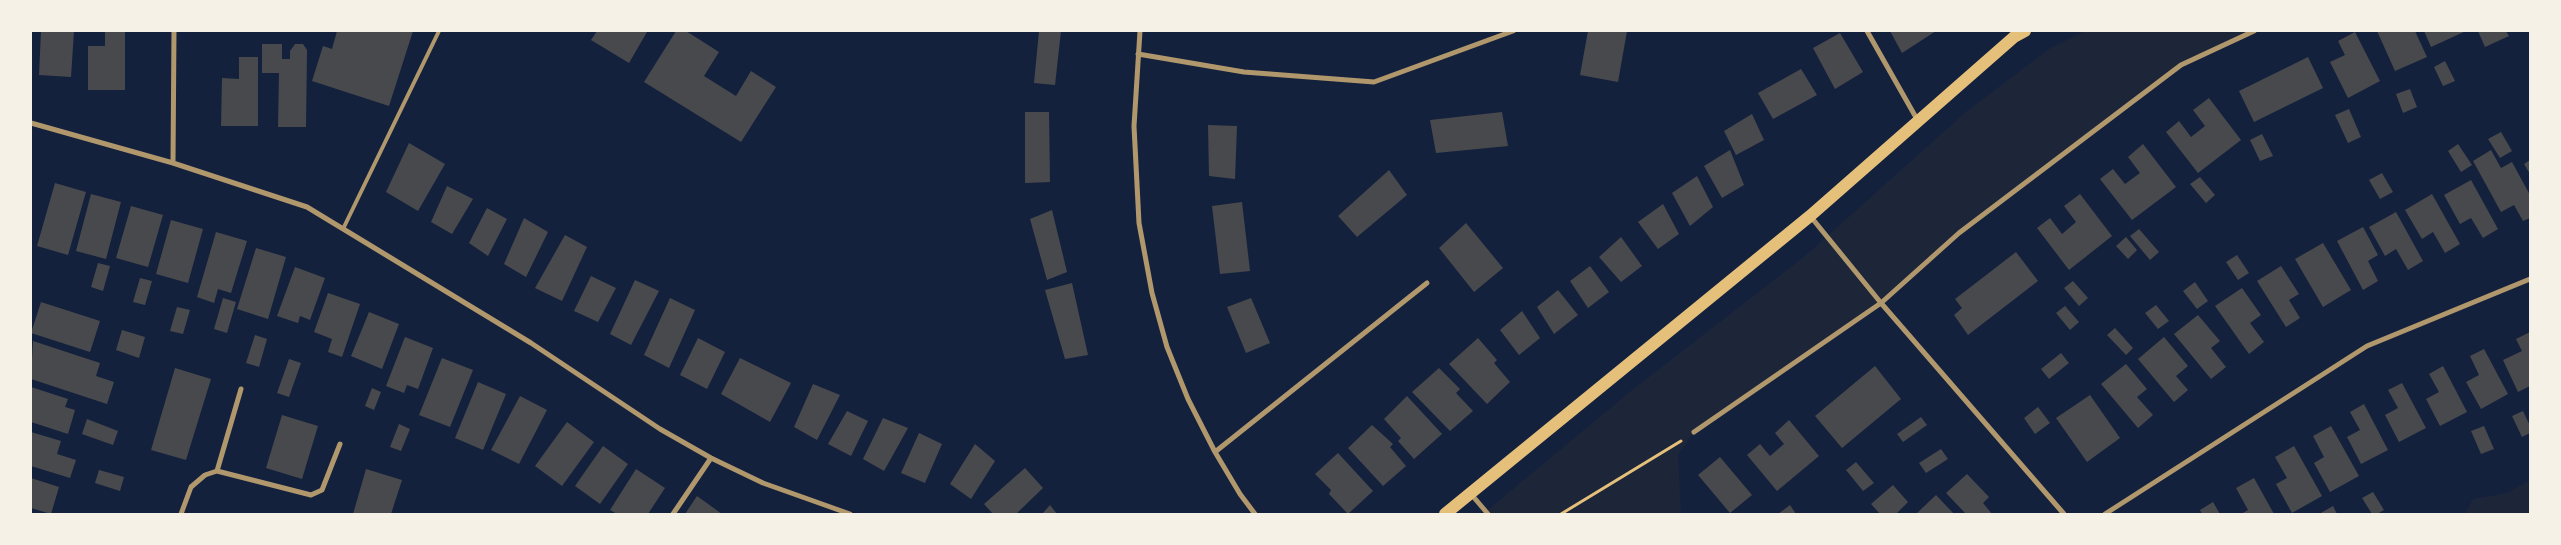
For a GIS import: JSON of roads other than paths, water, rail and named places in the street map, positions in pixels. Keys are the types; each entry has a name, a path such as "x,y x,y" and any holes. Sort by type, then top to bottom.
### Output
{"main road":[{"path":"1445,514 1810,216 2014,37 2025,31"}],"street":[{"path":"173,163 174,31"},
{"path":"1140,31 1134,126 1139,223 1152,293 1167,348 1188,399 1215,452 1240,494 1255,514"},
{"path":"1138,54 1244,72 1374,82 1513,31"},
{"path":"1867,31 1918,122"},
{"path":"1694,432 1881,303 1959,233 2181,65 2254,31"},
{"path":"31,123 173,163 306,207 531,343 660,428 711,458 763,483 850,514"},
{"path":"1810,216 1881,303 2064,514"},
{"path":"2105,514 2367,346 2530,279"},
{"path":"1215,452 1427,283"},
{"path":"217,471 241,389"},
{"path":"181,514 191,487 204,475 217,471 310,495 322,490 340,444"},
{"path":"673,514 711,458"},
{"path":"1471,494 1488,514"}],"lane":[{"path":"343,229 439,31"}]}
